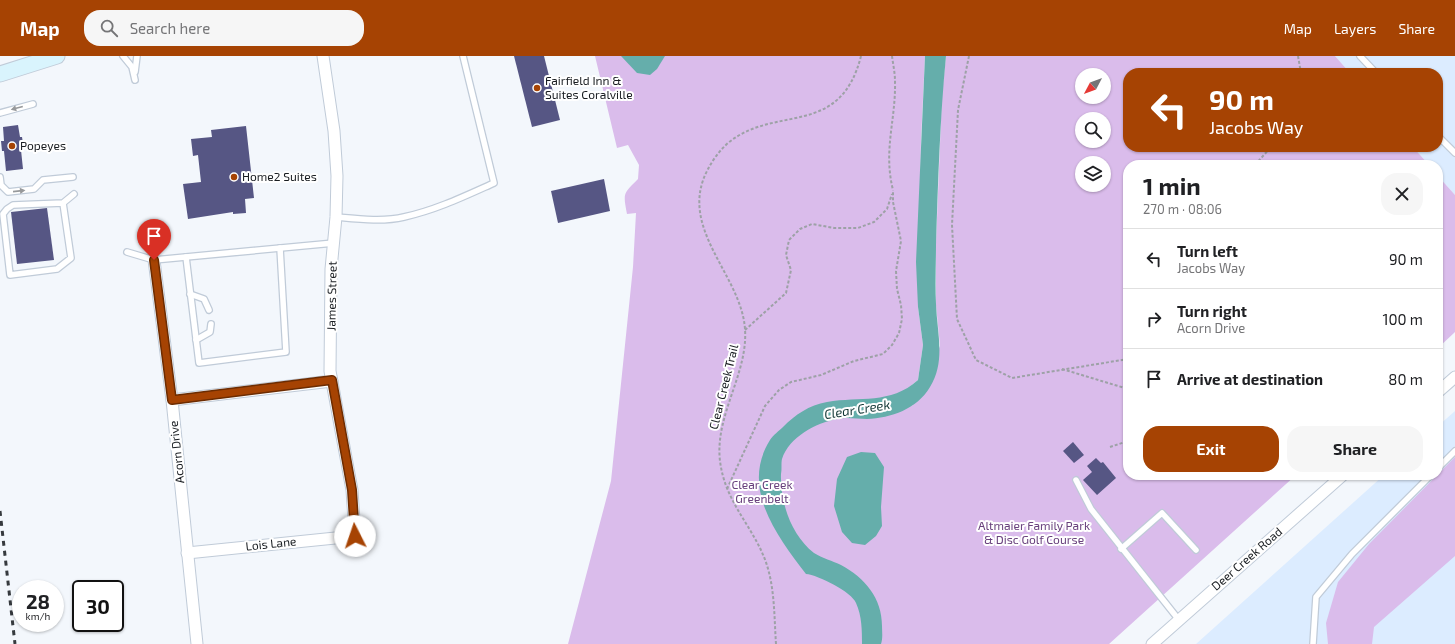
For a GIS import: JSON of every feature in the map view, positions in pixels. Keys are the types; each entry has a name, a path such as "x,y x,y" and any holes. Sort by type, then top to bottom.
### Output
{"street":[{"path":"0,74 57,56"},
{"name":"James Street","path":"323,56 334,131 337,176 336,217 331,277 330,371 352,490 355,536"},
{"name":"Acorn Drive","path":"154,260 172,400 197,644"},
{"path":"1443,388 1455,377"},
{"path":"172,400 332,380"},
{"name":"Deer Creek Road","path":"1152,644 1337,480"},
{"name":"Lois Lane","path":"187,553 355,536"}],"lane":[{"path":"123,56 132,68 135,80 137,56"},
{"path":"336,217 370,220 403,218 446,204 494,183 463,56"},
{"path":"1360,56 1371,68"},
{"path":"0,113 33,104"},
{"path":"1443,141 1455,153"},
{"path":"0,177 1,185 8,192 34,189 43,180 73,177"},
{"path":"63,203 71,258 57,269 10,275 2,214 13,205 63,203 74,194"},
{"path":"127,252 154,260 334,243"},
{"path":"186,257 199,362 286,352 280,248"},
{"path":"190,294 204,299 209,310"},
{"path":"196,340 210,332 211,324"},
{"path":"1443,463 1455,451"},
{"path":"1076,480 1091,508 1121,549 1179,620"},
{"path":"1313,644 1316,597 1352,554 1426,480"},
{"path":"1121,549 1162,513 1196,550"}],"path":[{"name":"Clear Creek Trail","path":"776,644 771,583 764,558 756,541 738,513 727,490 720,461 720,434 724,416 744,356 744,318 737,295 707,238 701,221 699,207 705,175 714,159 727,143 741,134 756,128 815,114 833,103 847,88 854,76 861,56"},
{"path":"727,490 766,406 779,390 791,382 821,375 854,361 883,354 892,345 899,333 902,319 896,270 901,241 896,220 893,190 888,170 888,150 893,124 895,80 892,56"},
{"path":"969,56 958,110 952,225 957,319 976,360 1012,378 1123,360"},
{"path":"1298,56 1300,68"},
{"path":"1259,160 1267,152"},
{"path":"745,330 786,293 791,270 786,255 789,240 800,229 812,224 834,228 858,228 874,222 887,210 893,190"},
{"path":"1060,369 1123,388"},
{"path":"1110,447 1123,443"}],"shaded area":[{"path":"1335,56 1455,56 1455,195 1443,182 1443,160 1425,160 1417,152 1443,152 1443,68 1346,68"},
{"path":"1455,411 1455,644 1196,644 1378,480 1443,480 1443,422"}],"green space":[{"path":"595,56 925,56 921,141 918,307 923,345 918,380 903,392 912,406 940,346 936,305 936,243 942,94 946,56 1335,56 1346,68 1123,68 1123,152 1417,152 1425,160 1123,160 1123,480 1290,480 1109,644 568,644 611,481 633,267 636,213 627,214 625,194 638,179 639,165 628,145 617,148"},
{"path":"1443,182 1455,195 1455,332 1443,343"},
{"path":"1455,457 1455,556 1374,627 1372,644 1328,644 1326,623 1338,582 1369,544 1432,480 1443,480 1443,469"}],"water":[{"path":"621,56 665,56 657,69 650,75 637,73"},
{"name":"Clear Creek","path":"925,56 946,56 938,174 936,297 939,357 935,377 925,395 911,407 885,417 867,419 844,418 821,424 804,432 797,438 786,451 782,459 782,496 788,517 799,537 814,553 841,565 858,576 870,590 879,606 882,635 881,644 862,644 861,618 856,603 842,589 818,577 806,574 774,528 766,511 761,493 759,476 762,458 770,440 803,411 820,403 886,396 907,388 918,380 923,345 918,307 916,262"},
{"path":"861,452 875,453 884,467 881,507 882,526 876,536 865,545 852,543 842,532 834,506 837,479 847,457"}],"building":[{"name":"Fairfield Inn & Suites Coralville","path":"514,56 544,56 560,120 532,127"},
{"name":"Popeyes","path":"18,125 24,150 21,150 23,169 6,171 4,151 2,151 1,141 4,141 3,127"},
{"name":"Home2 Suites","path":"246,126 254,198 245,199 246,213 233,214 233,212 188,219 183,184 201,182 198,155 193,156 191,139 212,137 211,130"},
{"path":"604,179 610,211 558,223 551,191"},
{"path":"47,208 54,260 17,264 11,212"},
{"path":"1073,442 1084,455 1074,463 1063,451"},
{"path":"1096,458 1101,463 1103,462 1116,478 1097,495 1083,480 1092,472 1087,466"}],"railway":[{"path":"0,511 15,644"}],"place":[{"name":"Fairfield Inn & Suites Coralville","path":"537,88"},
{"name":"Popeyes","path":"12,146"},
{"name":"Home2 Suites","path":"234,177"}],"route":[{"path":"154,260 172,400 332,380 352,490 355,536"}],"park label":[{"name":"Clear Creek Greenbelt","path":"762,492"},
{"name":"Altmaier Family Park & Disc Golf Course","path":"1034,533"}]}
